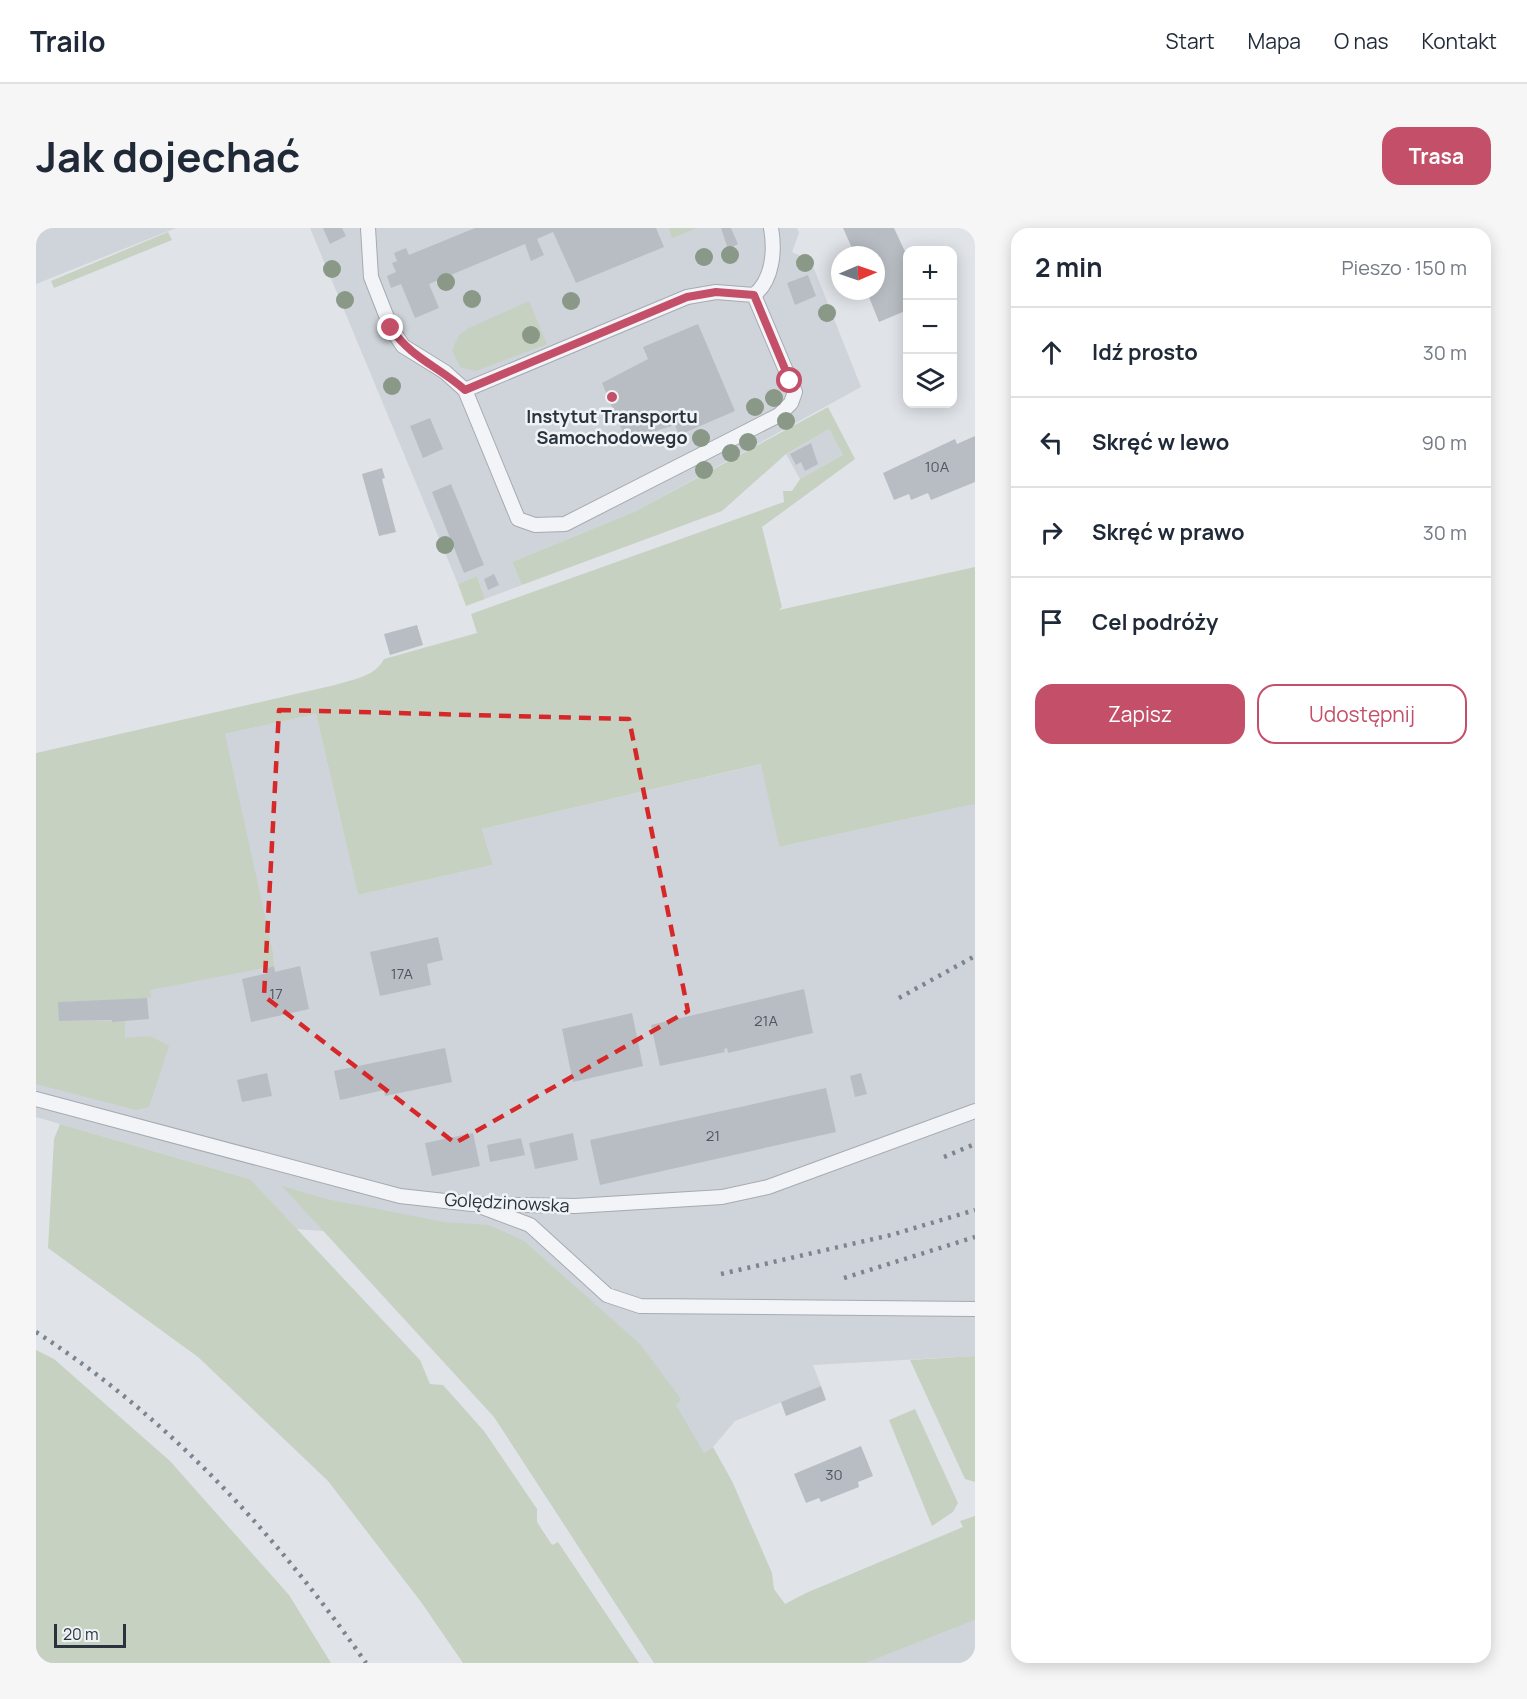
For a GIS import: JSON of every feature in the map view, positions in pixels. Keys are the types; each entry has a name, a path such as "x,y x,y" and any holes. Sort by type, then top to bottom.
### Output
{"lane":[{"path":"368,228 371,277 391,328 404,346 445,372 465,390 518,519 535,525 565,524 779,415 791,403 795,392 754,295"},
{"path":"465,390 687,297 716,292 754,295 764,285 770,269 773,250 771,228"},
{"name":"Golędzinowska","path":"36,1099 400,1196 472,1204 575,1206 722,1197 768,1187 975,1111"},
{"path":"472,1204 530,1225 607,1295 640,1306 975,1309"}],"highlighted area":[{"path":"279,710 629,719 688,1011 455,1143 264,996"}],"shaded area":[{"path":"36,228 176,228 36,284"},
{"name":"Instytut Transportu Samochodowego","path":"310,228 797,228 799,233 792,252 811,261 861,387 636,511 512,562 522,585 485,599 477,576 458,584"},
{"path":"829,429 843,455 800,479 786,454"},
{"path":"316,714 358,895 493,865 482,829 762,764 779,847 975,804 975,1356 813,1365 821,1386 735,1421 713,1447 704,1453 323,1231 296,1229 250,1179 36,1117 36,776"},
{"path":"975,1620 975,1663 866,1663"}],"green space":[{"path":"669,228 697,228 672,238"},
{"path":"168,232 172,240 54,288 51,281"},
{"path":"529,301 547,344 476,371 460,367 452,350 459,335 467,329"},
{"path":"828,407 855,459 762,527 782,607 779,610 975,567 975,804 779,847 761,764 482,829 493,865 358,895 316,714 225,734 274,966 150,990 151,997 147,998 59,1002 59,1021 125,1021 125,1038 150,1036 169,1046 149,1107 136,1110 36,1084 36,753 356,679 375,670 384,659 477,633 471,614 784,502 783,491 792,491 800,479 843,455 829,429 786,454 722,511 522,585 512,562 636,511"},
{"path":"477,576 485,599 466,606 458,584"},
{"path":"60,1124 250,1179 420,1360 430,1384 443,1385 484,1431 537,1509 537,1522 552,1545 558,1542 639,1663 463,1663 421,1602 328,1481 198,1357 48,1248 54,1139"},
{"path":"282,1186 326,1199 444,1222 489,1225 524,1241 640,1344 681,1399 676,1405 704,1453 713,1447 732,1481 772,1573 774,1589 785,1604 963,1527 960,1521 975,1516 975,1620 866,1663 654,1663 494,1417"},
{"path":"36,1350 54,1359 170,1461 289,1595 331,1663 36,1663"},
{"path":"975,1356 975,1482 965,1479 910,1360"},
{"path":"915,1409 958,1503 953,1512 932,1526 889,1420"}],"building":[{"path":"323,228 342,228 346,236 330,244"},
{"path":"475,228 656,228 664,247 576,283 553,232 537,239 544,255 531,261 525,244 429,284 439,308 415,318 401,284 391,288 387,276 396,272 392,263 397,261 394,253 406,248 409,255"},
{"path":"721,228 731,228 738,244 728,249"},
{"path":"843,228 894,228 903,247 903,312 879,322 870,300 885,300 885,246 851,246"},
{"path":"808,275 816,296 795,305 787,283"},
{"path":"698,324 735,411 679,435 675,425 626,440 602,383 648,359 643,347"},
{"path":"430,418 443,449 423,458 410,426"},
{"path":"975,436 975,482 931,500 928,493 911,500 909,494 894,500 883,473 955,439 957,444"},
{"path":"811,443 818,464 805,471 801,462 796,465 790,454"},
{"path":"382,468 385,478 382,479 396,532 379,536 362,474"},
{"path":"451,484 484,565 464,573 432,492"},
{"path":"494,574 499,585 488,590 484,579"},
{"path":"417,625 423,645 390,655 384,634"},
{"path":"438,937 443,960 427,964 431,985 380,996 370,952"},
{"path":"274,966 275,972 300,966 309,1009 251,1022 242,979 268,973 267,968"},
{"path":"804,989 813,1033 728,1053 727,1048 724,1049 725,1052 660,1066 651,1025"},
{"path":"147,998 149,1019 112,1022 112,1020 59,1021 58,1002"},
{"path":"632,1013 643,1066 573,1082 562,1029"},
{"path":"445,1048 452,1082 385,1096 384,1090 340,1100 334,1071"},
{"path":"267,1073 272,1096 242,1102 237,1080"},
{"path":"861,1073 867,1094 855,1097 850,1076"},
{"path":"826,1088 836,1132 600,1185 590,1140"},
{"path":"473,1133 480,1166 432,1176 425,1143"},
{"path":"573,1133 578,1160 535,1169 529,1143"},
{"path":"521,1138 525,1155 490,1162 487,1145"},
{"path":"821,1386 826,1400 786,1416 781,1402"},
{"path":"861,1446 873,1476 858,1482 859,1487 821,1502 819,1498 806,1503 794,1474"}],"railway":[{"path":"899,998 975,956"},
{"path":"944,1157 975,1144"},
{"path":"721,1274 891,1235 975,1210"},
{"path":"844,1278 975,1237"},
{"path":"36,1332 131,1402 217,1481 295,1569 366,1663"}],"place":[{"name":"Instytut Transportu Samochodowego","path":"612,397"}],"route":[{"path":"391,328 404,346 445,372 465,390 687,297 716,292 754,295 790,381"}]}
